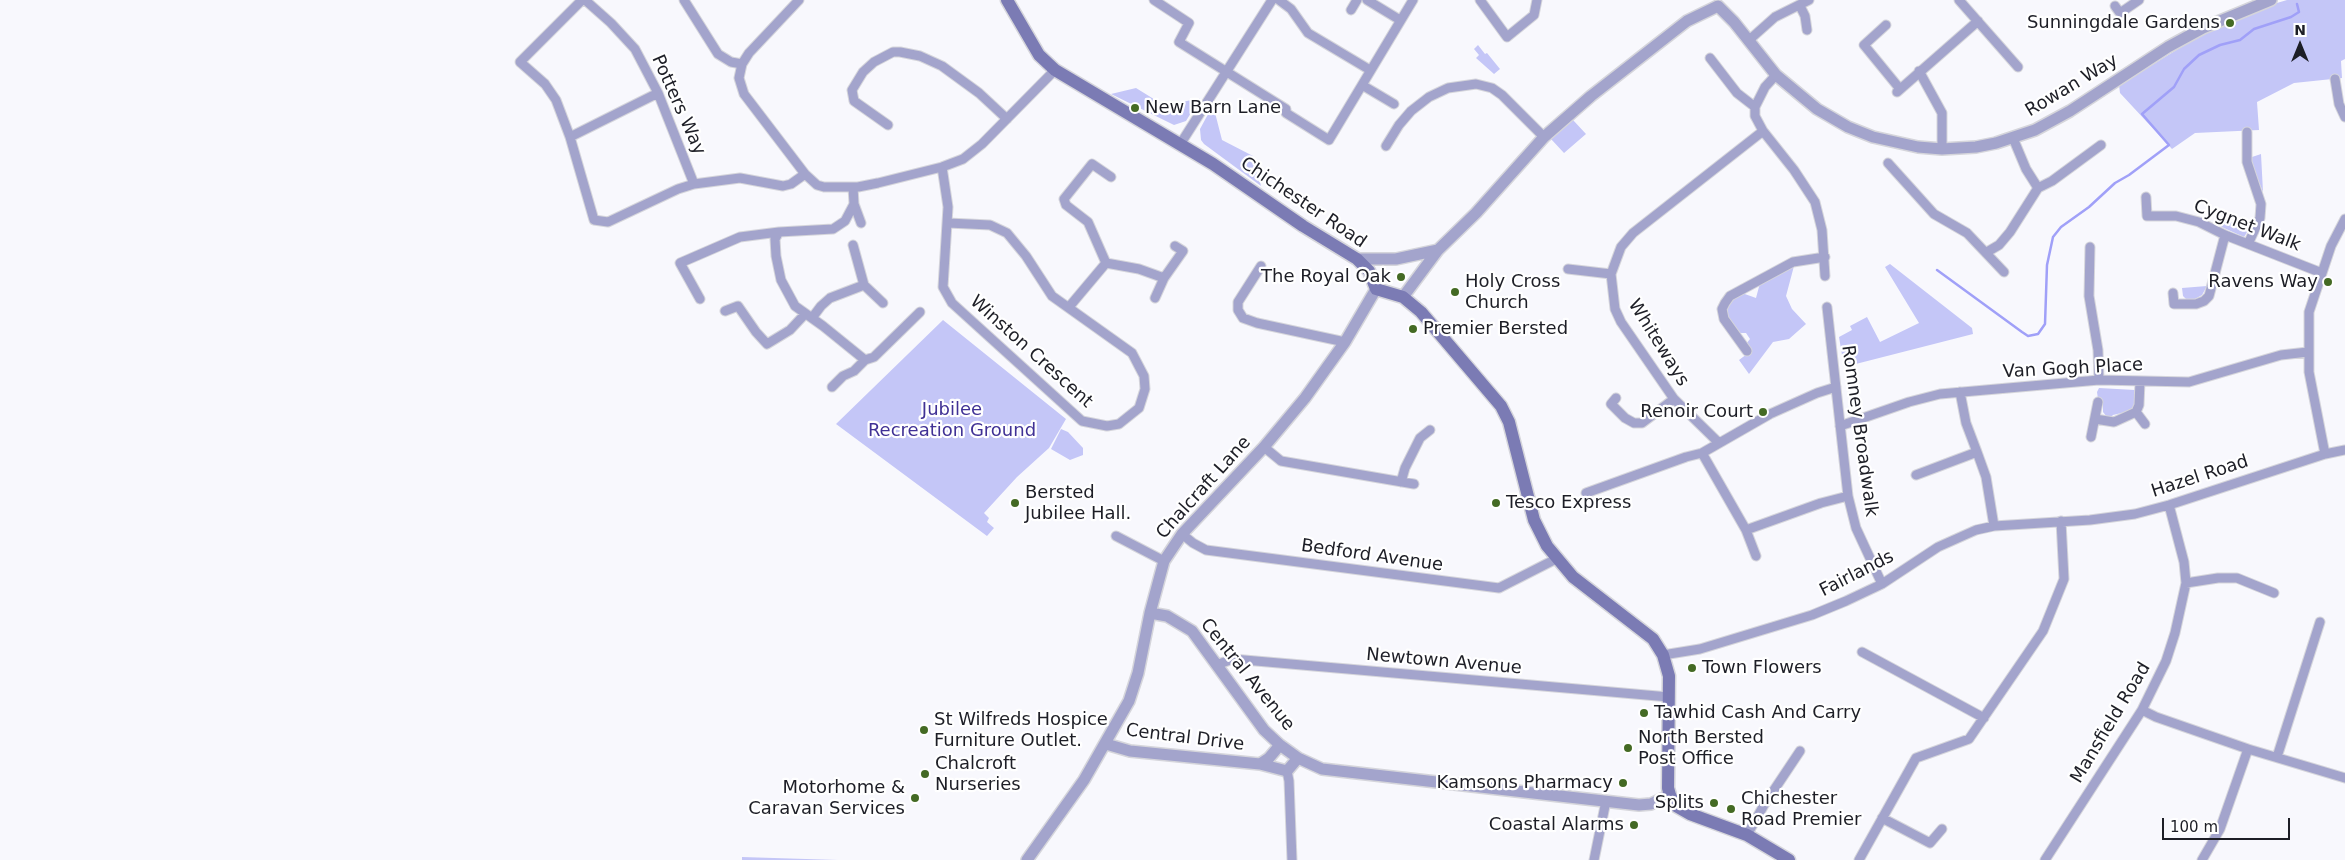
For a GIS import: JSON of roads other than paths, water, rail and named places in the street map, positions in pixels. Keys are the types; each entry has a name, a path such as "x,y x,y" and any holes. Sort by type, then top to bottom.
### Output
{"main road":[{"name":"Chichester Road","path":"1007,0 1039,55 1055,70 1181,143 1303,226 1357,259 1369,271 1376,289"},
{"path":"1376,289 1403,297 1421,312 1501,406 1512,431 1534,520 1547,546 1573,577 1653,639 1663,655 1669,676 1670,795 1676,806 1690,814 1747,835 1788,860"}],"street":[{"name":"Potters Way","path":"570,137 556,100 544,84 520,62 584,0 611,23 635,49 658,93 694,184"},
{"path":"684,0 718,54 725,60 742,64"},
{"path":"799,0 758,43 742,64 739,78 744,94 805,174 817,185 824,187 853,187 878,184 942,167 963,159 982,144 1055,70"},
{"path":"1154,0 1189,23 1178,42 1286,109 1286,113 1329,140 1413,0"},
{"path":"1181,143 1272,0"},
{"path":"1279,0 1292,8 1308,33 1370,70"},
{"path":"1351,10 1357,0"},
{"path":"1368,0 1400,20"},
{"path":"1480,0 1507,37 1534,16 1537,0"},
{"path":"1748,41 1775,17 1809,0"},
{"path":"1959,0 2018,66"},
{"path":"2115,6 2120,13 2139,0"},
{"name":"Rowan Way","path":"1719,3 1776,75 1817,109 1848,127 1889,141 1918,147 1942,149 1976,147 2013,138 2051,122 2168,47 2203,28 2268,0"},
{"path":"1403,297 1438,250 1476,213 1544,137 1591,96 1680,27 1719,3"},
{"path":"1800,6 1805,16 1807,30"},
{"path":"1886,25 1864,45 1898,90 1978,21"},
{"path":"888,125 854,101 852,90 863,72 874,62 893,52 920,56 942,66 979,93 1007,119"},
{"path":"1710,58 1737,94 1755,107"},
{"path":"1919,71 1942,113 1942,149"},
{"path":"1776,75 1765,88 1755,107 1755,116 1762,131 1794,170 1815,202 1822,230 1825,276"},
{"path":"2335,79 2340,104 2345,117"},
{"path":"1362,85 1394,104"},
{"path":"1386,146 1410,111 1429,97 1448,88 1469,85 1492,88 1544,137"},
{"path":"658,93 570,137 594,220 608,222 678,189 694,184 740,178 783,186 791,184 805,174"},
{"name":"Whiteways","path":"1719,444 1674,399 1621,322 1615,308 1611,274 1621,247 1633,233 1762,131"},
{"path":"2247,132 2247,162 2261,204 2260,218 2248,244"},
{"path":"2013,138 2026,169 2038,188"},
{"path":"1987,252 1999,245 2010,232 2038,188 2052,182 2101,145"},
{"path":"1888,163 1934,214 1966,233 1987,252 2004,272"},
{"path":"1106,263 1088,222 1066,205 1064,200 1092,164 1111,177"},
{"name":"Winston Crescent","path":"942,167 947,191 948,223 943,287 952,303 1082,421 1107,426 1119,424 1140,408 1143,399 1144,376 1140,365 1132,353 1052,296 1021,248 1007,233 990,225 948,223"},
{"path":"853,187 854,204 861,223"},
{"name":"Cygnet Walk","path":"2146,197 2147,216 2176,216 2188,219 2322,273"},
{"path":"700,299 680,263 740,238 779,232 833,229 845,221 854,204"},
{"path":"2325,454 2309,372 2309,312 2331,246 2345,219"},
{"path":"779,232 775,242 781,280 791,301 865,360"},
{"path":"2173,293 2174,304 2196,304 2204,301 2209,296 2225,235"},
{"path":"852,245 864,285 883,303"},
{"path":"1155,298 1164,278 1183,251 1175,246"},
{"path":"2090,247 2089,296 2099,380"},
{"path":"1357,259 1396,259 1438,250"},
{"path":"1747,351 1724,319 1722,309 1730,296 1793,262 1825,258"},
{"path":"1106,263 1139,269 1164,278"},
{"path":"1069,307 1106,263"},
{"path":"1261,266 1238,302 1238,310 1243,318 1257,323 1345,342"},
{"path":"1568,268 1611,274"},
{"path":"726,311 738,306 767,344 790,330 830,298 864,285"},
{"name":"Chalcraft Lane","path":"1027,860 1046,836 1106,744 1129,701 1138,673 1150,613 1164,561 1182,534 1264,447 1305,398 1345,342 1376,289"},
{"name":"Romney Broadwalk","path":"1827,307 1848,496 1856,528 1882,584"},
{"path":"832,387 843,376 854,371 865,360 874,357 920,312"},
{"name":"Van Gogh Place","path":"1840,426 1909,402 1940,394 2099,380 2189,382 2280,355 2308,352"},
{"path":"2095,419 2114,422 2136,412 2139,405 2140,380"},
{"path":"1586,493 1686,456 1702,453 1770,414 1817,393 1836,388"},
{"path":"1960,392 1966,423 1986,477 1994,526"},
{"path":"1616,398 1611,404 1625,418 1634,423 1642,423 1674,399"},
{"path":"2091,436 2098,402"},
{"path":"2136,412 2144,424"},
{"path":"1401,482 1405,468 1420,438 1430,430"},
{"path":"1264,447 1281,461 1414,484"},
{"name":"Hazel Road","path":"2061,521 2112,517 2169,505 2325,454 2345,450"},
{"path":"1916,475 1977,452"},
{"path":"1702,453 1746,530 1756,556"},
{"path":"1746,530 1821,503 1848,496"},
{"name":"Mansfield Road","path":"2046,860 2142,710 2166,661 2175,633 2186,583 2184,562 2169,505"},
{"path":"1858,860 1916,758 1968,739 2033,648 2061,591 2064,579 2061,521"},
{"name":"Fairlands","path":"1663,655 1700,649 1812,615 1882,584 1938,547 1964,534 1994,526 2061,521"},
{"name":"Bedford Avenue","path":"1182,534 1206,550 1499,588 1556,559"},
{"path":"1116,536 1164,561"},
{"path":"2186,583 2228,577 2237,578 2260,592 2274,593"},
{"name":"Central Avenue","path":"1150,613 1167,616 1184,624 1192,631 1264,730 1298,758 1322,769 1606,801 1651,804 1670,795"},
{"path":"2277,757 2320,622"},
{"path":"1862,652 1984,718"},
{"name":"Newtown Avenue","path":"1216,665 1233,659 1669,697"},
{"path":"2142,710 2156,718 2248,749 2345,778"},
{"name":"Central Drive","path":"1106,744 1130,751 1260,764 1272,761 1280,745"},
{"path":"2202,860 2220,829 2248,749"},
{"path":"1747,835 1800,751"},
{"path":"1286,771 1298,758"},
{"path":"1272,761 1286,771 1289,781 1292,860"},
{"path":"1594,860 1606,801"},
{"path":"1882,818 1930,843 1942,830"}],"waterway":[{"path":"1937,270 2028,336 2038,334 2045,324 2047,265 2053,237 2061,227 2089,207 2115,183 2129,175 2169,145 2142,114 2174,87 2184,69 2199,55 2220,45 2240,40 2254,29 2291,17 2299,12 2297,4"}],"place":[{"name":"Sunningdale Gardens","path":"2230,23"},
{"name":"New Barn Lane","path":"1135,108"},
{"name":"The Royal Oak","path":"1401,277"},
{"name":"Ravens Way","path":"2328,282"},
{"name":"Holy Cross Church","path":"1455,292"},
{"name":"Premier Bersted","path":"1413,329"},
{"name":"Renoir Court","path":"1763,412"},
{"name":"Bersted Jubilee Hall.","path":"1015,503"},
{"name":"Tesco Express","path":"1496,503"},
{"name":"Town Flowers","path":"1692,668"},
{"name":"Tawhid Cash And Carry","path":"1644,713"},
{"name":"St Wilfreds Hospice Furniture Outlet.","path":"924,730"},
{"name":"North Bersted Post Office","path":"1628,748"},
{"name":"Chalcroft Nurseries","path":"925,774"},
{"name":"Kamsons Pharmacy","path":"1623,783"},
{"name":"Motorhome & Caravan Services","path":"915,798"},
{"name":"Splits","path":"1714,803"},
{"name":"Chichester Road Premier","path":"1731,809"},
{"name":"Coastal Alarms","path":"1634,825"}],"park label":[{"name":"Jubilee Recreation Ground","path":"952,420"}]}
